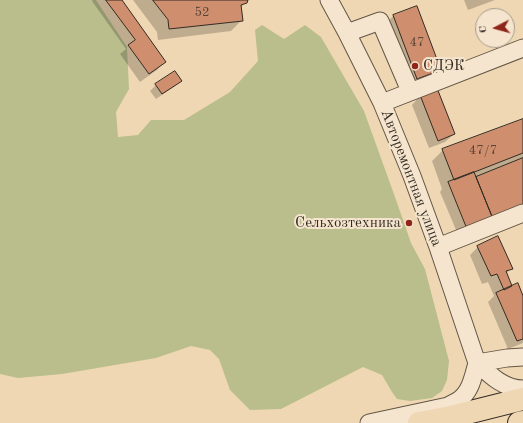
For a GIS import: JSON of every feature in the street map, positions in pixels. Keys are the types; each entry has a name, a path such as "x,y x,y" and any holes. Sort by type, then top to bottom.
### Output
{"highway":[{"path":"419,423 451,417 523,399"},
{"path":"519,423 523,422"}],"street":[{"name":"Авторемонтная улица","path":"329,0 382,103 412,176 438,246 477,363"},
{"path":"347,33 380,21 410,91"},
{"path":"382,103 523,48"},
{"path":"438,246 523,213"},
{"path":"477,363 523,357"},
{"path":"477,363 490,376 503,385 516,389 523,389"},
{"path":"369,423 448,406 459,400 467,391 472,381 477,363"}],"green space":[{"path":"0,0 96,0 127,47 129,89 116,112 118,137 138,135 151,120 184,120 230,92 258,61 255,30 262,25 284,39 305,25 321,37 364,111 411,243 425,269 449,361 447,380 442,391 432,398 410,401 397,399 382,375 363,367 281,409 250,410 230,390 219,359 210,350 191,346 156,358 62,374 18,378 0,374"}],"building":[{"path":"106,0 122,0 166,62 149,74 128,45 135,40"},
{"path":"153,0 248,0 247,3 241,5 243,21 169,29 168,20"},
{"path":"417,6 441,70 417,79 393,15"},
{"path":"175,71 182,81 162,94 155,84"},
{"path":"437,88 455,134 438,141 420,95"},
{"path":"523,119 523,153 454,180 442,149"},
{"path":"523,158 523,207 493,219 476,177"},
{"path":"474,172 493,219 467,229 448,182"},
{"path":"498,236 513,269 506,271 512,286 504,290 497,274 491,276 477,246"},
{"path":"518,283 523,296 523,339 517,341 496,293"}],"place":[{"name":"СДЭК","path":"415,66"},
{"name":"Сельхозтехника","path":"409,223"}]}
